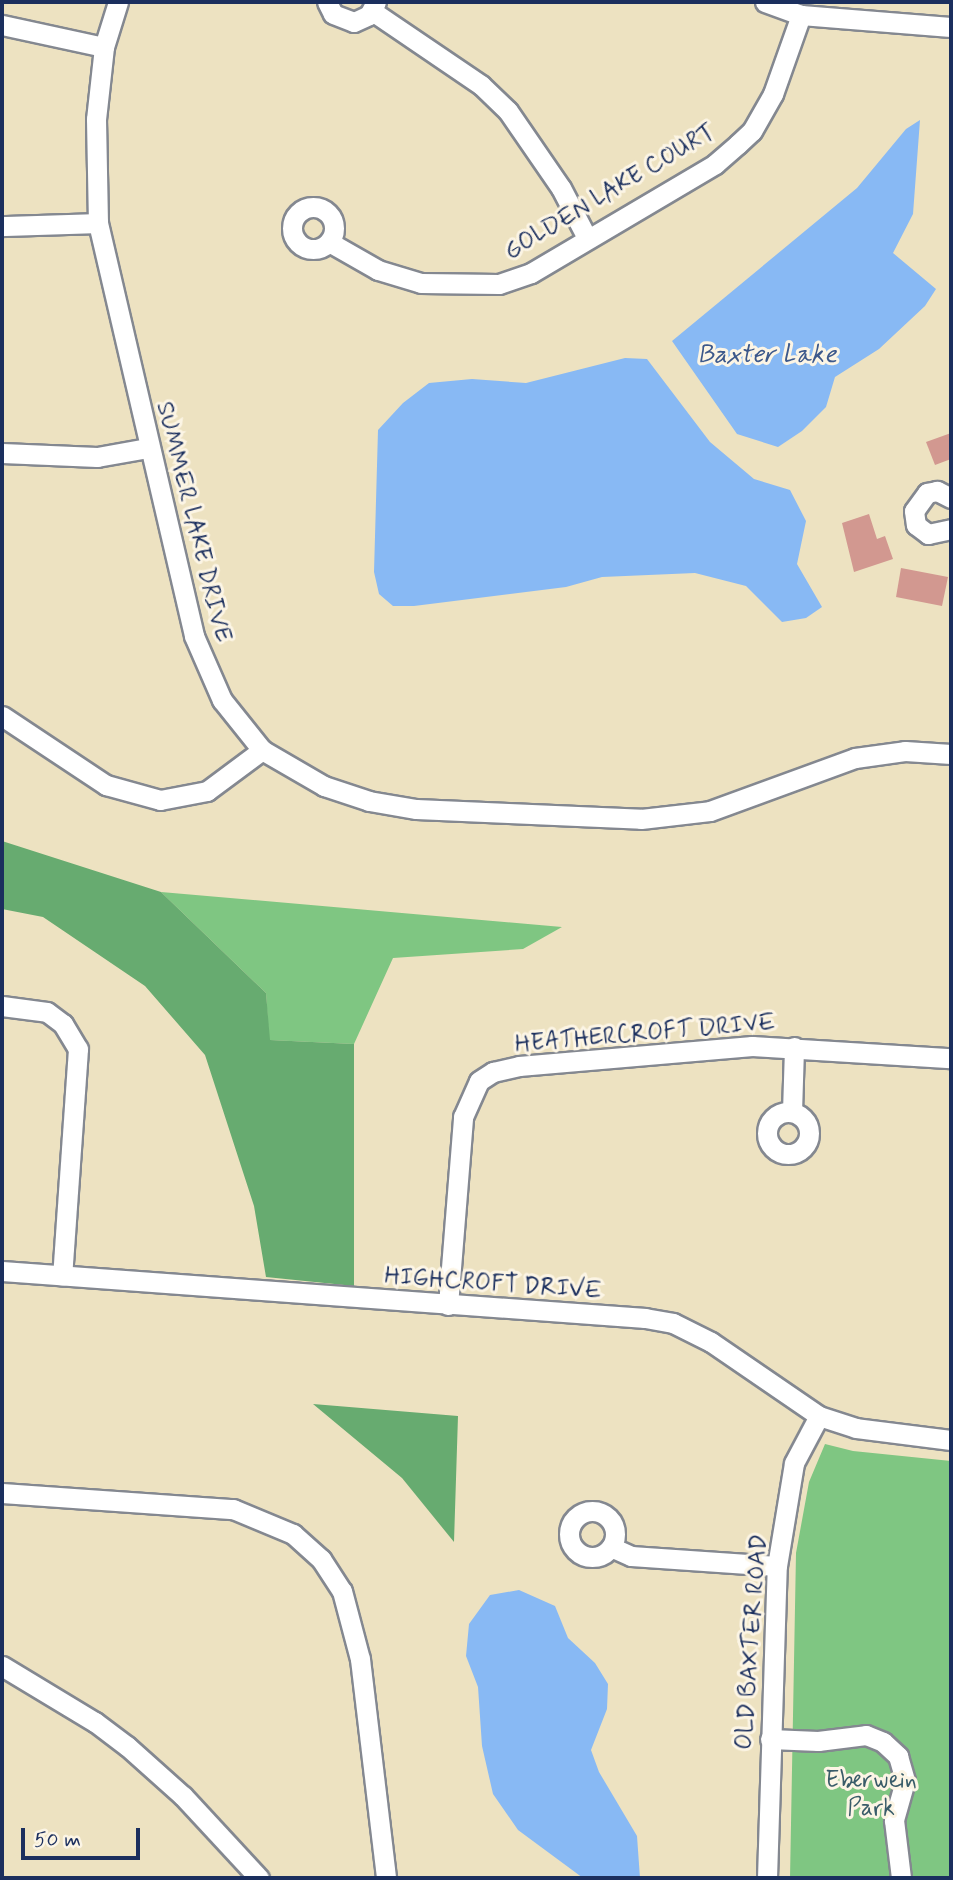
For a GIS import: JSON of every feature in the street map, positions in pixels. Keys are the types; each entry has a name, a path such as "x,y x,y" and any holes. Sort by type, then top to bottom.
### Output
{"street":[{"name":"SUMMER LAKE DRIVE","path":"118,2 104,47 96,119 98,223 148,448 203,665 222,700 262,750 324,786 369,801 416,809 641,819 710,811 855,758 905,751 951,754"},
{"path":"327,2 333,14 348,22 362,20 374,7 481,85 508,111 561,188 587,238"},
{"path":"765,2 801,15 951,27"},
{"name":"GOLDEN LAKE COURT","path":"329,242 401,278 475,286 499,284 531,273 715,164 752,131 781,75 801,15"},
{"path":"2,25 104,47"},
{"path":"2,226 98,223"},
{"path":"2,453 97,457 148,448"},
{"path":"951,498 937,491 927,493 914,511 916,525 928,534 951,529"},
{"path":"2,716 106,785 160,800 207,791 262,750"},
{"path":"2,1006 36,1008 64,1024 78,1049 80,1065 62,1275"},
{"name":"HEATHERCROFT DRIVE","path":"448,1305 463,1117 479,1081 519,1066 752,1046 951,1058"},
{"name":"HEATHERCROFT DRIVE","path":"792,1112 794,1047"},
{"name":"HIGHCROFT DRIVE","path":"2,1271 673,1323 711,1342 819,1416 856,1429 951,1440"},
{"name":"OLD BAXTER ROAD","path":"767,1878 778,1566 794,1463 819,1416"},
{"path":"2,1493 233,1509 293,1534 321,1559 342,1591 360,1659 386,1878"},
{"path":"611,1547 631,1556 778,1566"},
{"path":"2,1666 95,1722 127,1746 183,1796 259,1878"},
{"path":"770,1739 818,1741 866,1735 883,1742 898,1756 905,1781 894,1820 901,1878"}],"green space":[{"path":"2,841 161,892 266,993 270,1040 354,1044 354,1286 266,1277 254,1206 205,1055 145,986 43,917 2,909"},
{"path":"161,892 562,927 523,949 393,958 354,1044 269,1040 266,993"},
{"path":"313,1404 458,1416 454,1542 402,1478"},
{"name":"Eberwein Park","path":"825,1444 853,1451 951,1461 951,1878 790,1878 796,1553 809,1482"}],"water":[{"name":"Baxter Lake","path":"920,120 913,214 893,253 936,289 925,306 879,349 835,377 826,407 802,431 778,447 737,434 672,341 857,188 906,129"},
{"path":"625,358 647,359 710,442 754,479 790,490 806,521 797,564 822,607 806,618 782,622 746,586 695,573 602,577 566,587 414,606 393,606 379,594 374,572 378,430 403,403 429,383 472,379 526,383"},
{"path":"519,1590 555,1606 568,1638 595,1663 608,1684 607,1709 591,1750 599,1772 637,1836 640,1878 583,1878 518,1830 493,1794 482,1746 478,1687 466,1656 469,1624 490,1595"}],"building":[{"path":"951,433 951,459 935,465 926,442"},
{"path":"869,514 877,539 885,536 893,559 854,572 842,523"},
{"path":"901,568 948,577 942,606 896,597"}]}
